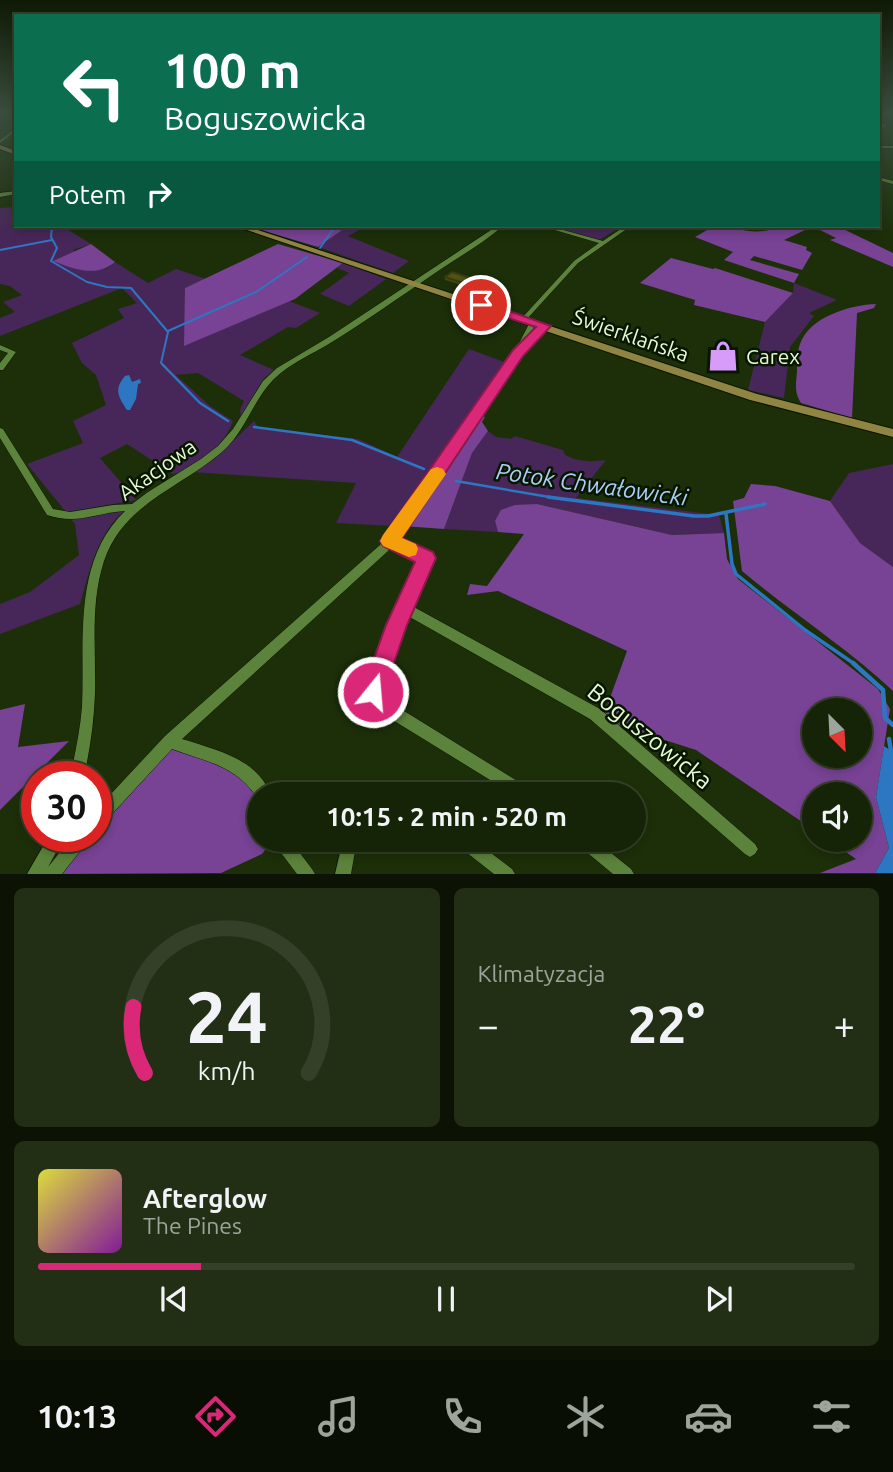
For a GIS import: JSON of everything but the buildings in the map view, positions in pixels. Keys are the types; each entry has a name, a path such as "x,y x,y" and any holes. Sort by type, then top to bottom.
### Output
{"main road":[{"name":"Świerklańska","path":"245,228 754,397 893,433"}],"street":[{"name":"Akacjowa","path":"80,761 88,715 89,609 94,579 107,541 133,508 221,449 237,431 263,387 276,372 330,341 497,228"},
{"path":"551,228 604,243"},
{"path":"112,804 170,741 390,541 518,353 534,322 576,262 625,228"},
{"path":"0,347 12,352 0,368"},
{"path":"0,431 50,512 66,515 133,508"},
{"path":"390,541 426,558 374,684 375,698 383,706 506,782"},
{"name":"Boguszowicka","path":"404,608 595,714 750,849"},
{"path":"170,741 243,769 256,782"},
{"path":"35,873 48,852"},
{"path":"52,873 70,852"},
{"path":"290,852 307,873"},
{"path":"343,873 347,852"},
{"path":"478,852 506,873"},
{"path":"599,852 626,873"}],"shaded area":[{"path":"14,207 14,228 67,228 91,244 73,250 106,269 115,262 148,283 176,269 206,279 185,288 185,327 246,319 289,301 320,313 296,328 288,327 240,355 274,370 264,378 241,417 240,410 244,401 198,373 176,375 210,406 233,421 217,447 201,461 173,474 127,444 100,458 136,500 66,512 27,464 83,443 73,421 106,405 96,375 82,363 72,343 124,318 118,309 137,303 122,288 0,336 0,318 15,312 3,302 22,295 10,286 0,284 0,208"},
{"path":"254,228 345,228 318,247"},
{"path":"345,228 363,228 348,236 409,261 393,273 318,247"},
{"path":"553,228 619,228 599,240"},
{"path":"711,228 765,231 772,229 770,228 802,228 805,230 784,240 807,247 806,250 812,253 802,270 754,256 750,260 799,274 794,283 724,260 733,252 695,237"},
{"path":"816,228 841,228 893,253 893,267 830,240 836,238"},
{"path":"91,244 115,262 93,271 53,261"},
{"path":"278,244 343,263 295,299 184,346 185,288"},
{"path":"671,258 715,268 793,293 765,322 694,305 695,300 640,283"},
{"path":"343,263 386,279 349,306 320,294 349,273 337,268"},
{"path":"794,283 837,300 809,313 814,316 790,347 784,398 748,390 765,322 793,293"},
{"path":"876,304 874,308 857,313 852,418 801,403 796,388 797,361 805,334 832,314"},
{"path":"469,349 507,363 395,526 336,523 356,483 192,472 213,460 254,421 258,427 358,439 397,457"},
{"path":"481,416 485,417 482,422 488,431 472,453 444,529 403,526 457,454"},
{"path":"488,431 496,437 511,439 515,436 563,450 565,455 575,459 606,460 576,498 719,515 724,533 672,535 537,504 495,521 498,532 444,529 472,453"},
{"path":"893,464 893,567 860,543 830,501 849,473"},
{"path":"751,484 775,486 830,501 860,543 893,567 893,691 742,571 733,501 744,498"},
{"path":"537,504 672,535 724,533 727,559 738,579 878,689 890,709 876,797 889,848 875,873 820,873 856,859 846,852 872,852 872,782 802,782 802,822 696,750 602,720 627,651 498,591 467,595 470,584 487,586 524,534 498,532 495,521 501,510 515,505"},
{"path":"124,511 107,530 101,542 80,604 0,634 0,604 30,592 79,555 75,524 70,518"},
{"path":"25,704 18,747 69,741 49,761 21,761 21,789 0,810 0,710"},
{"path":"171,749 222,766 247,782 247,852 264,852 221,873 59,874 79,852 112,852 112,814"}],"water":[{"path":"129,375 132,382 140,379 141,383 138,384 136,399 130,410 127,410 118,389 121,381"},
{"path":"884,746 893,752 893,873 875,873 889,848 876,797"}],"waterway":[{"name":"Potok Chwałowicki","path":"52,228 51,237 57,248 51,261 87,282 107,287 131,288 168,332 161,363 163,365"},
{"path":"320,248 334,228"},
{"path":"0,250 52,240"},
{"path":"168,331 256,292 307,257"},
{"name":"Potok Chwałowicki","path":"163,365 200,403 228,421"},
{"name":"Potok Chwałowicki","path":"254,427 352,440 424,469"},
{"name":"Potok Chwałowicki","path":"456,481 554,498"},
{"name":"Potok Chwałowicki","path":"548,497 554,498"},
{"name":"Potok Chwałowicki","path":"554,498 694,516 708,516 765,504"},
{"name":"Potok Chwałowicki","path":"554,498 561,499"},
{"path":"726,514 732,564 736,574 805,630 856,665"},
{"path":"853,663 883,690 885,718 893,725"},
{"path":"889,739 891,751"}],"slow traffic":[{"path":"409,549 390,541 437,474"}],"place":[{"name":"Carex","path":"723,356"}],"route":[{"path":"373,692 396,625 426,558 390,541 518,353 545,326 481,305"}]}
